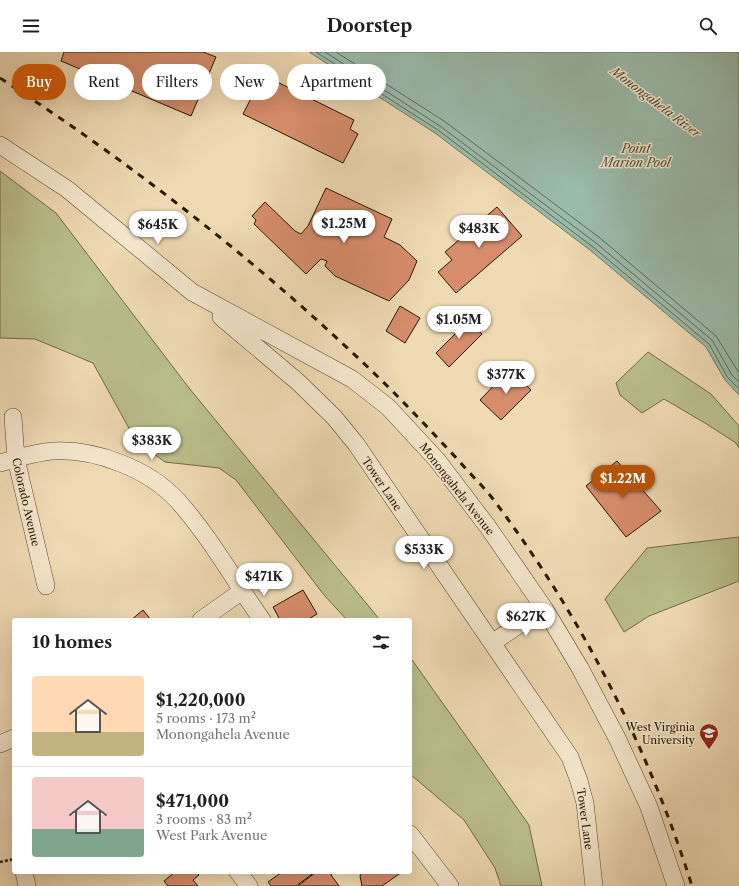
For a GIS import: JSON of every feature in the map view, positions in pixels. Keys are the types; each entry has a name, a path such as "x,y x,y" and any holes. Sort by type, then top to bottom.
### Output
{"street":[{"name":"Monongahela Avenue","path":"0,145 13,152 67,189 192,292 352,379 388,407 437,460 488,527 544,608 580,668 617,738 649,807 676,886"},
{"name":"Tower Lane","path":"192,292 298,382 334,417 356,444 570,757 579,780 585,803 594,886"},
{"name":"Colorado Avenue","path":"13,417 8,461 46,586"},
{"path":"8,461 54,451 94,454 143,473 177,500 213,546 261,618"},
{"path":"204,618 242,591"},
{"path":"492,643 544,608"},
{"path":"0,744 12,739"},
{"path":"412,837 450,886"},
{"path":"24,874 27,886"}],"path":[{"path":"0,862 12,859"}],"green space":[{"path":"0,171 56,213 189,388 378,618 345,618 324,595 236,480 219,468 165,462 136,441 93,363 35,339 0,338"},
{"path":"648,352 711,394 739,426 739,448 736,443 664,399 642,413 620,395 616,383"},
{"path":"739,537 739,581 649,616 624,632 605,599 647,548"},
{"path":"412,660 529,825 542,886 501,886 495,868 464,820 412,776"}],"water":[{"name":"Point Marion Pool","path":"309,52 739,52 739,395 725,380 706,347 590,250 435,133 384,100 386,100 386,64 328,64"}],"building":[{"path":"64,52 203,52 216,57 212,66 212,64 142,64 142,95 134,92 134,64 74,64 74,66 61,61"},
{"path":"279,83 287,87 287,100 314,100 354,120 350,129 358,134 343,163 243,114 250,100 279,100"},
{"path":"153,100 198,100 191,116"},
{"path":"326,188 392,219 384,237 400,245 417,261 409,280 389,301 335,276 325,266 327,261 321,259 306,274 254,224 256,220 252,216 265,202 295,231 301,234 308,226"},
{"path":"497,207 522,236 456,293 438,272 452,260 445,252"},
{"path":"400,306 420,318 405,343 386,331"},
{"path":"460,313 482,334 449,367 436,353 456,333 448,325"},
{"path":"510,369 531,390 501,420 480,400"},
{"path":"617,461 661,511 626,537 586,486"},
{"path":"303,590 317,614 310,618 279,618 273,607"},
{"path":"143,610 149,618 133,618"},
{"path":"173,874 199,875 193,880 198,886 168,886 164,881"},
{"path":"279,874 312,874 296,886 271,886 268,882"},
{"path":"313,874 332,874 339,886 298,886"},
{"path":"361,874 399,874 382,886 362,886"}],"railway":[{"path":"0,78 50,111 148,181 243,256 333,335 388,387 430,429 489,494 525,543 555,589 609,684 655,783 692,886"}],"place":[{"name":"West Virginia University","path":"709,750"}],"water label":[{"name":"Monongahela River","path":"656,102"}]}
